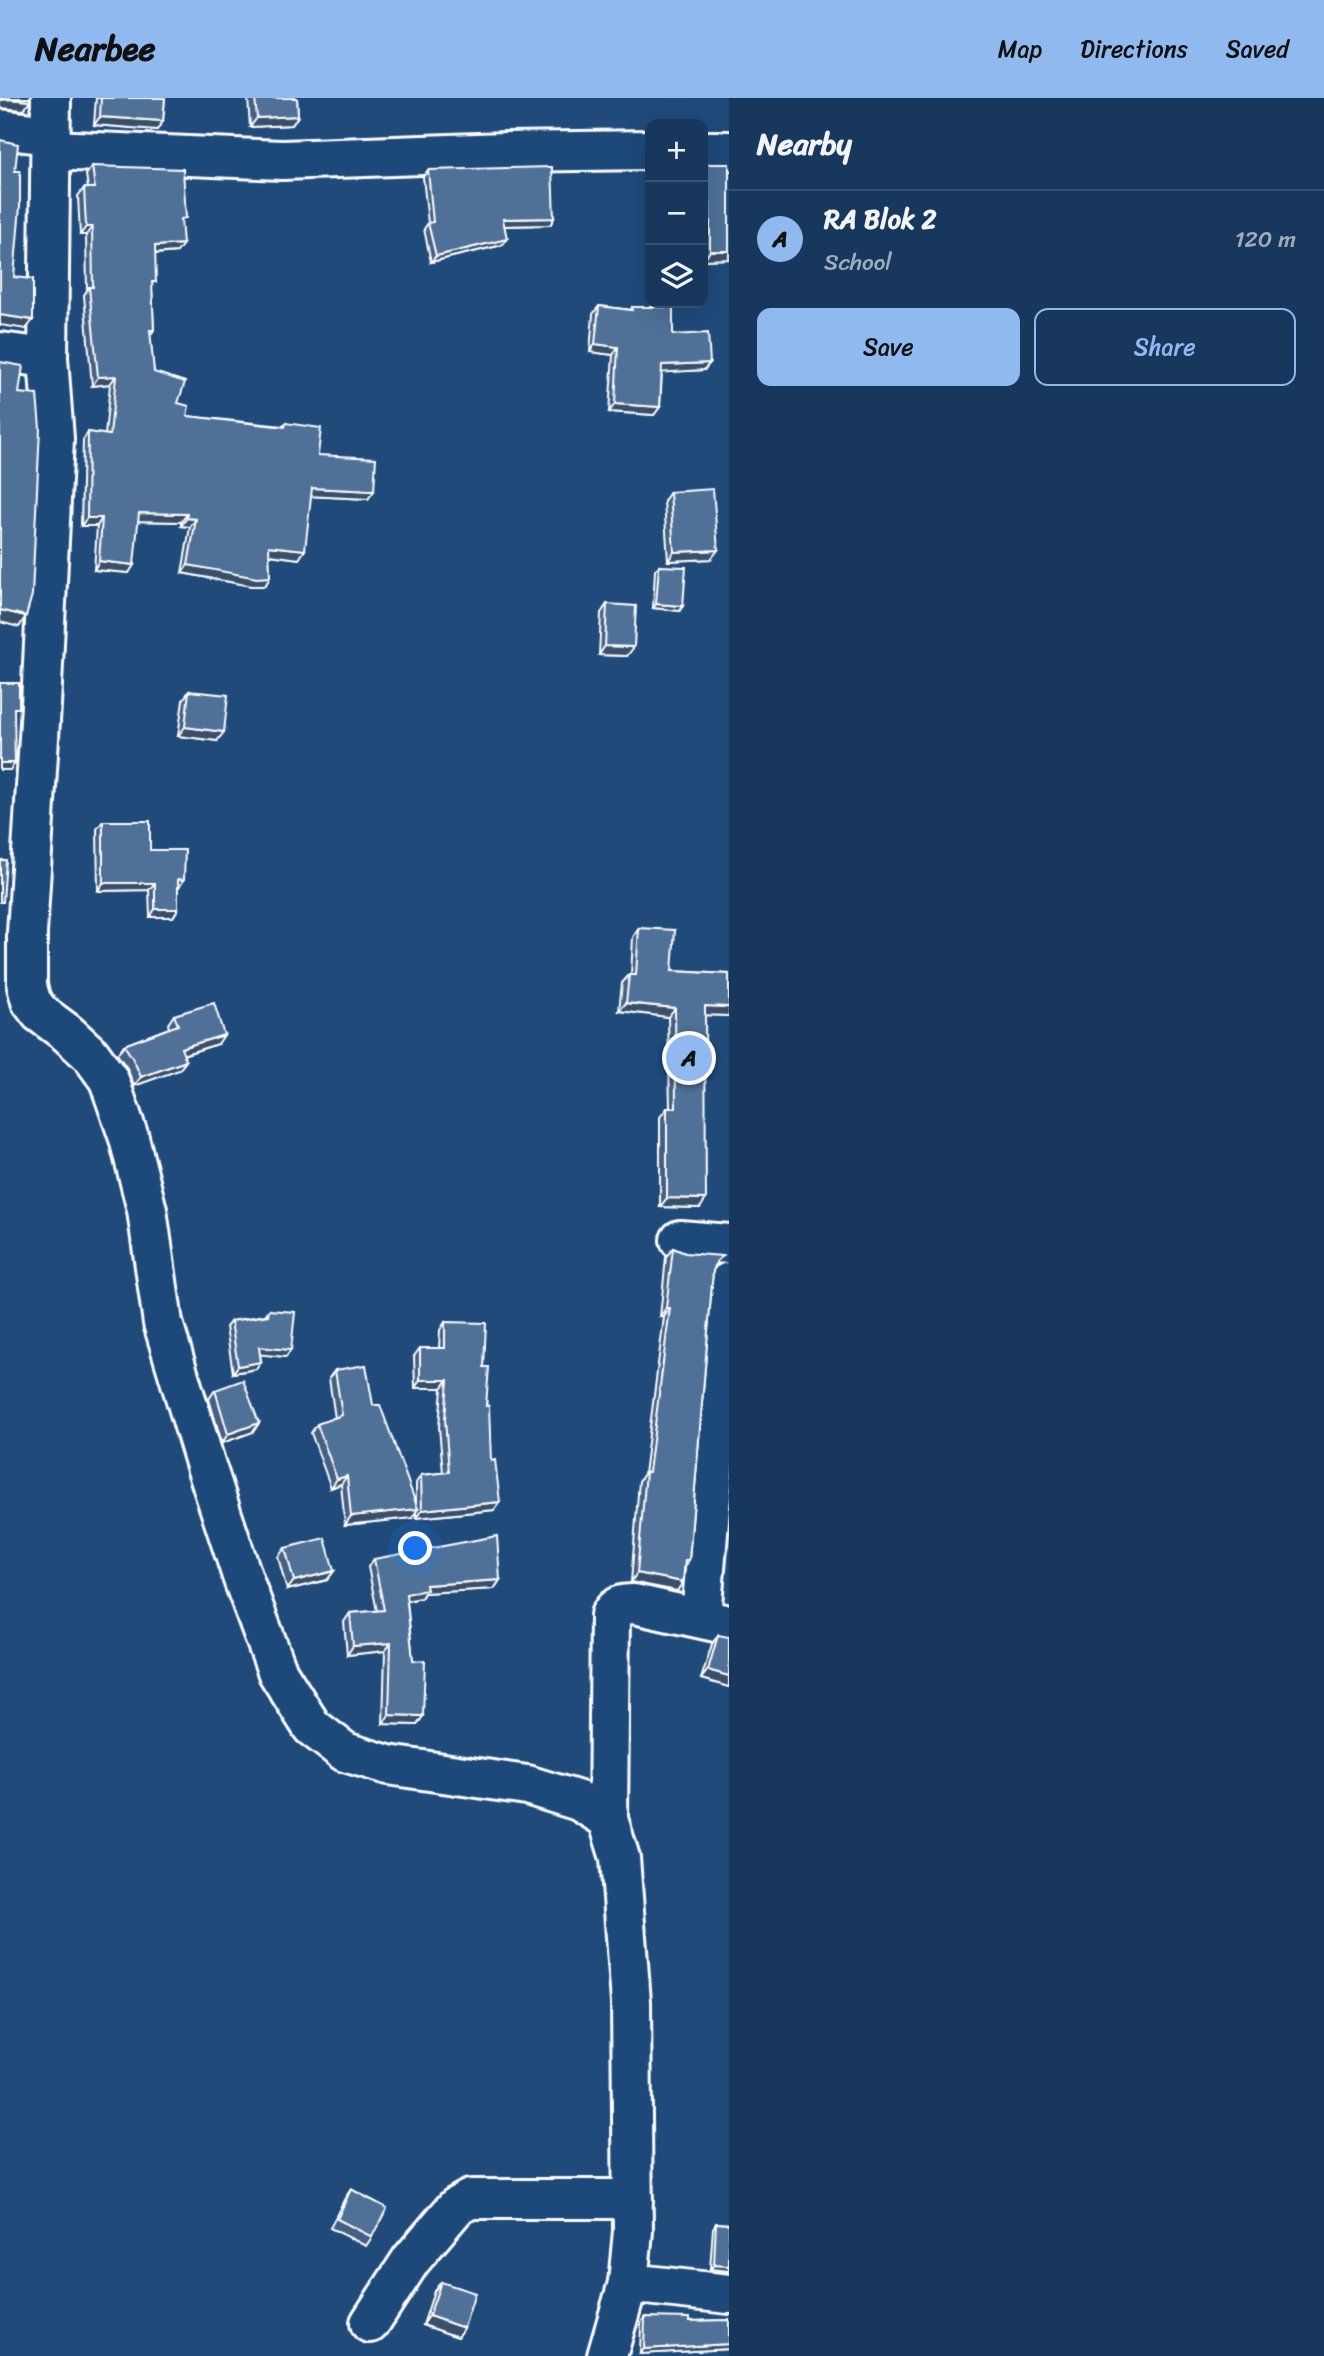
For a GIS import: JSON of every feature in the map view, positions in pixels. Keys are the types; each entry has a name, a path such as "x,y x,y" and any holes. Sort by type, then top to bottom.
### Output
{"street":[{"path":"0,129 50,127 282,160 645,150"},
{"path":"50,127 48,358 54,439 27,933 27,986 31,1001 40,1013 91,1055 109,1080 129,1138 147,1210 163,1323 210,1478 243,1579 278,1672 312,1727 345,1752 388,1765 527,1785 579,1801 608,1819"},
{"path":"708,151 729,151"},
{"path":"0,352 48,358"},
{"path":"680,1240 729,1244"},
{"path":"607,2356 628,2283 633,2231 632,2002 620,1858 608,1819 610,1615 614,1607 624,1604 715,1621 729,1282"},
{"path":"370,2323 411,2260 462,2202 470,2199 633,2199"},
{"path":"628,2283 729,2294"}],"building":[{"path":"30,98 30,101 0,100"},
{"path":"101,98 165,98 163,121 100,117"},
{"path":"255,98 297,98 298,116 257,118"},
{"path":"0,140 18,144 15,171 20,171 20,206 14,277 33,279 33,320 0,315"},
{"path":"708,164 729,164 729,251 710,251"},
{"path":"92,166 183,169 186,218 181,219 183,244 155,246 156,282 152,282 154,330 150,330 154,372 185,382 178,403 189,406 187,416 285,427 286,423 321,428 318,455 376,458 374,491 312,488 305,550 269,546 270,577 257,578 188,565 196,519 187,518 187,514 139,513 134,565 99,561 102,518 87,518 88,432 110,435 116,376 98,377 89,287 93,287 92,227 86,227 84,188 95,188"},
{"path":"552,167 554,218 503,219 507,239 436,256 428,223 433,222 428,170"},
{"path":"599,306 632,310 632,307 673,308 673,335 708,333 710,363 662,365 660,407 615,404 618,347 595,344"},
{"path":"0,362 23,366 19,393 37,395 40,428 32,595 26,616 0,610"},
{"path":"713,489 718,550 674,552 670,492"},
{"path":"659,566 686,567 683,606 656,604"},
{"path":"607,604 636,606 634,647 605,646"},
{"path":"0,683 19,683 19,708 14,708 15,763 0,763"},
{"path":"189,691 228,695 224,732 185,727"},
{"path":"103,821 150,821 150,850 185,850 184,880 178,879 178,909 155,909 155,883 103,883"},
{"path":"0,860 6,860 3,902 0,902"},
{"path":"639,928 675,930 672,971 729,974 729,1007 705,1006 706,1199 667,1198 667,1108 676,1108 675,1008 626,1003 629,975 636,975"},
{"path":"214,1003 224,1035 181,1048 186,1061 141,1077 124,1045 178,1025 174,1015"},
{"path":"673,1248 685,1253 723,1256 717,1261 713,1271 689,1560 685,1560 683,1582 637,1573 646,1472 649,1472 670,1308 666,1308"},
{"path":"269,1310 295,1312 291,1350 259,1347 261,1362 238,1366 231,1321 268,1315"},
{"path":"445,1322 486,1323 484,1367 489,1367 486,1406 489,1406 491,1461 495,1460 500,1502 422,1510 421,1475 449,1472 445,1419 448,1380 420,1380 420,1348 445,1348"},
{"path":"366,1365 373,1405 380,1405 418,1509 351,1516 347,1476 337,1479 317,1424 342,1415 335,1370"},
{"path":"243,1380 259,1423 228,1434 215,1390"},
{"path":"497,1536 500,1580 426,1585 427,1590 406,1594 413,1660 425,1661 423,1716 389,1715 391,1643 353,1646 350,1613 384,1610 374,1559"},
{"path":"325,1538 334,1571 294,1581 285,1548"},
{"path":"718,1635 729,1637 729,1676 708,1670"},
{"path":"351,2189 387,2208 372,2237 337,2219"},
{"path":"716,2223 729,2224 729,2266 714,2265"},
{"path":"441,2282 475,2293 464,2328 429,2316"},
{"path":"645,2317 690,2318 690,2321 729,2320 729,2344 644,2349"}],"place":[{"name":"RA Blok 2","path":"689,1058"}]}
